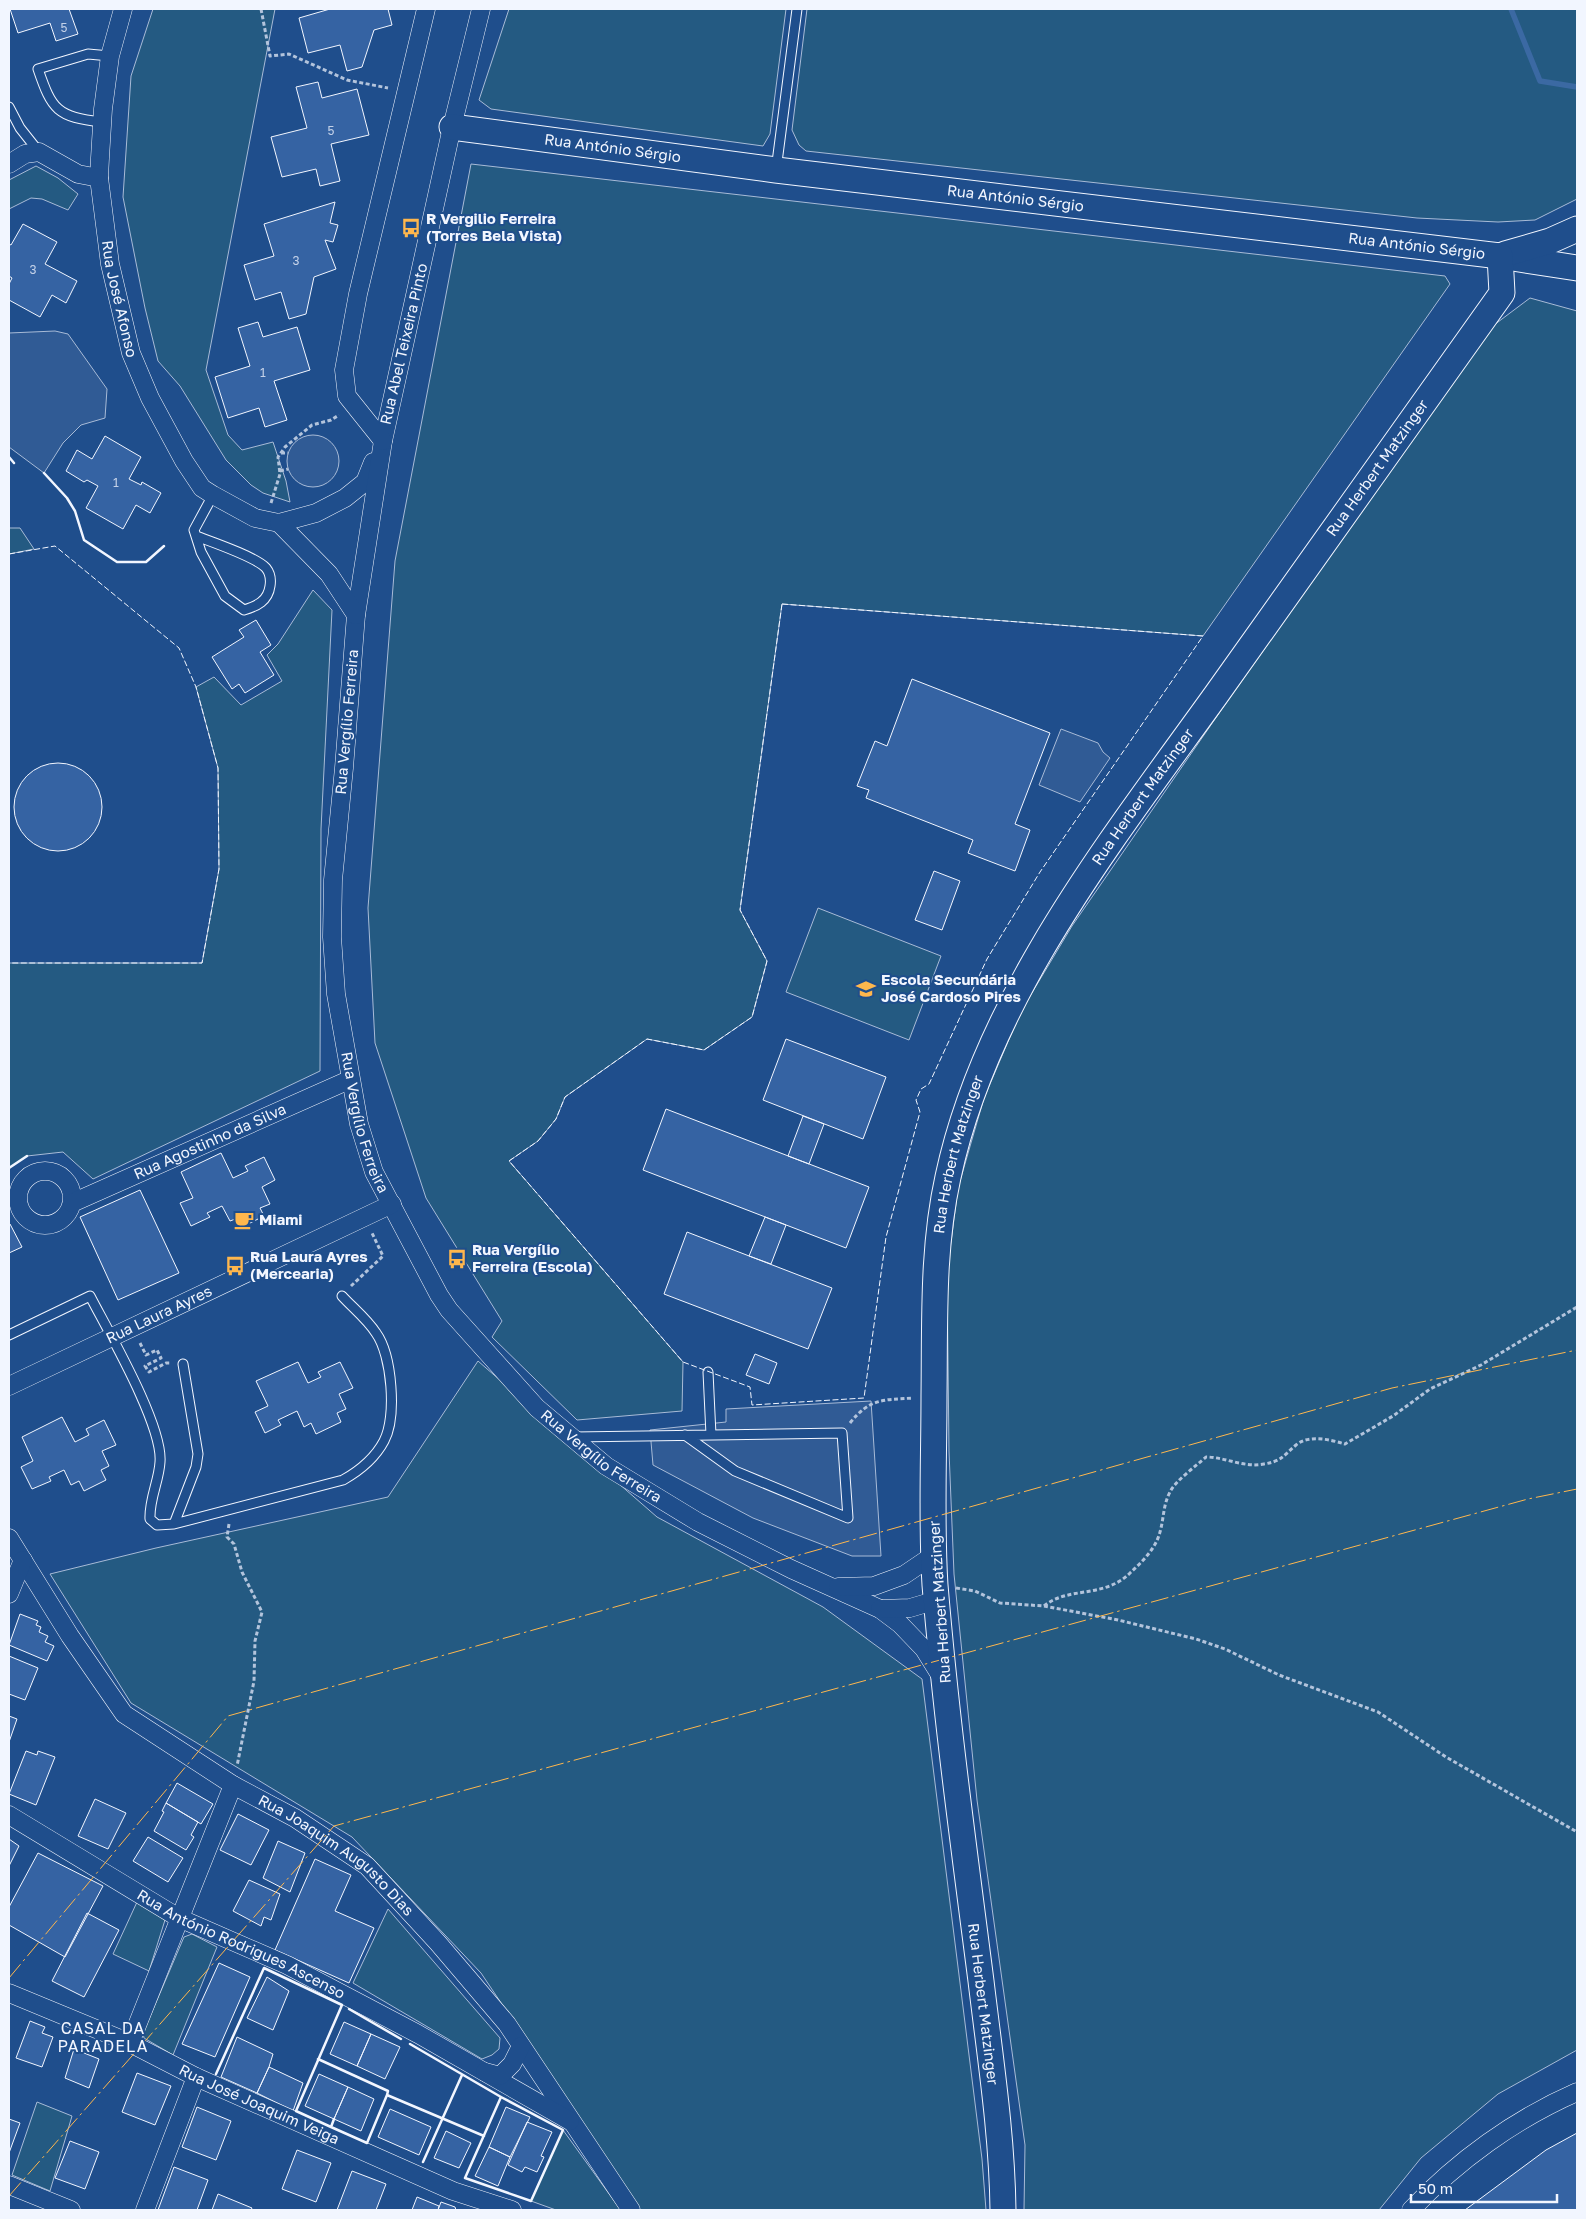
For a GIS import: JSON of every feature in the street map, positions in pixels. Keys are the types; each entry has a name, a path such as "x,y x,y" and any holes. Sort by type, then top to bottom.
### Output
{"street":[{"name":"Rua José Afonso","path":"123,9 110,56 102,122 99,178 110,264 131,353 150,398 184,461 202,488 213,496 255,518 272,522 329,574 356,615"},
{"name":"Rua Abel Teixeira Pinto","path":"382,441 347,396 344,370 358,294 426,9"},
{"name":"Rua Abel Teixeira Pinto","path":"382,441 452,127 481,9"},
{"name":"Rua António Sérgio","path":"452,127 776,170 1500,256 1577,268"},
{"path":"9,164 25,154 39,152 78,174 99,178"},
{"path":"1500,256 1550,241 1577,229"},
{"name":"Rua Herbert Matzinger","path":"1003,2210 1003,2175 944,1681 936,1592 933,1353 938,1237 948,1176 965,1114 998,1030 1037,958 1089,875 1502,293 1500,256"},
{"path":"272,522 316,513 346,498 365,482 382,441"},
{"name":"Rua Vergílio Ferreira","path":"382,441 356,615 333,880 332,937 336,994 350,1080 359,1124 374,1172 392,1204 418,1259 449,1310 537,1408 606,1466 698,1522 791,1569 880,1608 900,1624 924,1649 944,1681"},
{"name":"Rua Agostinho da Silva","path":"72,1203 350,1080"},
{"path":"43,1170 53,1171 69,1183 72,1203 62,1219 53,1224 43,1225 33,1222 25,1216 13,1198 25,1179 33,1173 43,1170"},
{"name":"Rua Laura Ayres","path":"9,1386 392,1204"},
{"name":"Rua Joaquim Augusto Dias","path":"9,1538 70,1636 124,1714 233,1785 294,1818 367,1866 438,1943 506,2024 631,2210"},
{"name":"Rua Vergílio Ferreira","path":"835,1588 874,1586 904,1575 935,1554"},
{"path":"9,1594 23,1560"},
{"name":"Rua Vergílio Ferreira","path":"880,1608 910,1608 936,1592"},
{"path":"130,2043 233,1785"},
{"name":"Rua António Rodrigues Ascenso","path":"9,1815 179,1918 287,1965 418,2034 572,2122"},
{"name":"Rua José Joaquim Veiga","path":"9,1993 130,2043 196,2077 453,2191 512,2210"},
{"name":"Rua António Rodrigues Ascenso","path":"478,2069 500,2076 512,2064 521,2046"},
{"path":"145,2210 196,2077"},
{"path":"1411,2210 1432,2189 1480,2150 1536,2112 1577,2092"},
{"path":"9,2185 71,2210"}],"lane":[{"path":"776,170 797,9"},
{"path":"102,122 70,118 48,98 38,69 88,54 110,56"},
{"path":"9,107 20,128 39,152"},
{"path":"196,536 256,560 266,569 271,580 269,595 258,606 244,610 226,596 201,552 194,530 213,496"},
{"path":"9,1335 90,1296 153,1426 158,1444 160,1462 149,1507 150,1518 157,1525 174,1524 343,1480 358,1471 384,1441 390,1424 390,1367 376,1332 342,1296"},
{"path":"174,1524 196,1467 198,1454 184,1364"},
{"path":"708,1372 711,1435"},
{"path":"572,1438 685,1435 842,1433 848,1518 735,1472 685,1435"}],"path":[{"path":"261,9 270,56 289,54 347,80 406,92"},
{"path":"272,522 280,471 278,457 285,447 312,425 331,420 355,406"},
{"path":"281,453 288,453"},
{"path":"280,471 288,469"},
{"path":"342,1296 383,1256 364,1217"},
{"path":"1044,1606 1054,1598 1098,1591 1111,1586 1131,1572 1150,1553 1160,1533 1163,1508 1171,1489 1206,1457 1228,1462 1262,1465 1283,1459 1298,1443 1323,1437 1345,1444 1394,1416 1430,1389 1481,1364 1577,1307"},
{"path":"133,1328 146,1355 157,1350 161,1358 145,1366 149,1372 166,1363"},
{"path":"842,1433 861,1410 881,1400 934,1398"},
{"path":"232,1509 227,1537 234,1544 242,1572 262,1612 255,1641 254,1681 233,1785"},
{"path":"936,1592 975,1591 1000,1603 1044,1606 1118,1620 1196,1639 1225,1649 1307,1687 1378,1712 1446,1757 1577,1832"}],"shaded area":[{"path":"153,9 275,9 206,370 228,435 242,450 273,442 286,481 290,502 263,493 251,485 226,460 180,386 158,361 145,308 123,197 131,76"},
{"path":"509,9 786,9 770,134 763,146 491,109 479,100"},
{"path":"807,9 1577,9 1577,199 1535,220 1498,222 1417,218 806,151 799,145 792,130"},
{"path":"471,164 1445,276 1450,284 1203,636 782,604 740,910 767,961 752,1017 704,1050 647,1039 565,1097 556,1119 538,1141 509,1161 683,1362 682,1411 577,1420 492,1337 502,1321 426,1198 375,1043 368,908 395,561"},
{"path":"36,166 58,178 78,194 68,210 42,199 31,198 9,209 9,180"},
{"path":"1530,298 1577,311 1577,2050 1498,2094 1421,2158 1379,2210 1024,2210 1025,2145 977,1800 954,1574 949,1451 947,1273 958,1188 984,1098 1021,1011 1072,926 1224,706 1494,325"},
{"path":"55,331 68,334 107,389 105,418 81,425 63,443 44,473 9,447 9,333"},
{"path":"308,435 318,435 327,439 335,447 339,461 335,475 327,483 318,487 308,487 299,483 291,475 287,466 287,456 291,447 299,439"},
{"path":"9,528 20,528 34,549 9,554"},
{"path":"313,590 332,610 321,829 320,1071 93,1179 63,1152 27,1156 9,1168 9,963 202,963 219,869 218,768 196,687 214,677 241,705 282,681 267,655 278,644"},
{"path":"1061,729 1098,743 1103,752 1110,758 1080,802 1039,785"},
{"path":"818,908 941,956 909,1040 786,992"},
{"path":"478,1361 657,1517 823,1607 922,1679 982,2159 986,2210 640,2210 481,1973 352,1837 131,1703 50,1574 156,1548 388,1497"},
{"path":"871,1401 881,1556 852,1556 753,1518 653,1465 650,1430 726,1422 726,1409"},
{"path":"137,1902 165,1920 149,1971 113,1954"},
{"path":"388,1909 500,2038 499,2049 492,2055 482,2059 353,1983"},
{"path":"192,1934 217,1947 173,2055 144,2038 143,2033 184,1937"},
{"path":"37,2102 72,2116 50,2191 12,2175"},
{"path":"563,2130 620,2210 556,2210 531,2201"}],"building":[{"path":"10,9 69,9 78,34 56,41 50,23 18,33"},
{"path":"330,9 388,9 392,25 374,30 362,67 347,71 340,45 308,53 299,18"},
{"path":"318,82 322,98 357,89 369,135 331,144 340,181 320,186 316,169 282,177 271,137 307,128 296,87"},
{"path":"335,202 330,223 338,225 333,242 325,240 336,269 314,277 306,314 289,319 281,292 255,300 244,265 274,256 264,224"},
{"path":"23,224 57,242 45,264 77,281 66,303 52,295 40,317 9,300 9,284 12,278 9,276 9,244 11,245"},
{"path":"258,322 263,337 297,327 310,370 274,381 287,420 265,427 259,408 228,418 215,377 250,366 238,328"},
{"path":"105,436 141,457 129,479 141,485 142,482 161,493 150,513 136,505 123,529 86,508 98,486 87,480 84,482 66,471 77,450 92,459"},
{"path":"256,620 271,645 260,652 274,675 245,693 239,684 232,689 212,657 244,637 239,630"},
{"path":"912,679 1050,733 1015,824 1030,830 1015,871 968,853 973,840 866,798 869,790 857,786 875,741 887,746"},
{"path":"58,763 75,767 89,776 98,790 102,807 98,824 89,838 75,847 58,851 41,847 27,838 18,824 14,807 18,790 27,776 41,767"},
{"path":"934,871 960,881 942,930 915,920"},
{"path":"786,1039 886,1077 863,1139 763,1100"},
{"path":"666,1109 869,1187 846,1248 643,1170"},
{"path":"803,1116 824,1124 809,1164 788,1156"},
{"path":"221,1153 233,1178 248,1171 245,1166 264,1157 275,1180 262,1187 270,1204 260,1208 264,1216 242,1227 238,1218 230,1221 222,1206 207,1213 210,1217 191,1226 180,1203 193,1198 181,1172"},
{"path":"140,1190 179,1273 118,1300 80,1217"},
{"path":"765,1217 786,1225 771,1264 749,1256"},
{"path":"9,1225 22,1247 9,1253"},
{"path":"687,1232 832,1288 808,1349 664,1294"},
{"path":"755,1354 777,1363 769,1384 746,1375"},
{"path":"298,1362 308,1383 321,1377 318,1372 340,1362 353,1388 339,1394 346,1409 337,1413 341,1422 316,1434 311,1423 304,1427 297,1411 278,1420 281,1425 265,1433 255,1412 268,1406 256,1381"},
{"path":"62,1417 75,1442 89,1435 86,1429 104,1420 116,1445 102,1451 109,1466 101,1470 106,1480 84,1491 79,1481 71,1485 64,1470 49,1477 51,1481 32,1489 21,1467 33,1461 22,1437"},
{"path":"20,1614 38,1621 36,1625 41,1627 39,1632 48,1636 45,1642 54,1646 47,1661 9,1645"},
{"path":"9,1656 38,1668 25,1700 9,1694"},
{"path":"9,1716 17,1719 9,1742"},
{"path":"26,1751 37,1755 38,1751 55,1757 36,1805 9,1794"},
{"path":"177,1783 213,1804 201,1824 166,1803"},
{"path":"95,1799 126,1813 108,1849 78,1836"},
{"path":"166,1803 198,1822 191,1835 194,1837 186,1850 154,1831 164,1812 162,1811"},
{"path":"238,1814 269,1830 251,1865 220,1850"},
{"path":"148,1837 183,1858 168,1882 133,1861"},
{"path":"9,1839 19,1846 9,1866"},
{"path":"278,1841 305,1853 290,1892 263,1878"},
{"path":"38,1853 103,1886 65,1957 9,1925 9,1907"},
{"path":"315,1859 351,1875 335,1911 374,1928 349,1983 275,1950"},
{"path":"249,1880 280,1894 271,1920 264,1917 261,1926 233,1911"},
{"path":"87,1913 119,1930 84,1997 52,1981"},
{"path":"219,1963 250,1977 215,2057 182,2044"},
{"path":"267,1977 289,1991 273,2030 247,2018"},
{"path":"30,2021 45,2027 42,2033 53,2037 42,2067 16,2058"},
{"path":"344,2022 371,2034 357,2066 330,2054"},
{"path":"371,2034 400,2047 385,2079 357,2066"},
{"path":"237,2037 273,2054 257,2093 221,2077"},
{"path":"74,2049 99,2059 89,2088 65,2078"},
{"path":"269,2067 303,2083 293,2111 257,2093"},
{"path":"137,2073 171,2086 155,2125 122,2112"},
{"path":"319,2074 348,2087 334,2119 305,2106"},
{"path":"348,2087 374,2099 361,2131 334,2119"},
{"path":"197,2107 231,2121 216,2160 182,2147"},
{"path":"506,2107 530,2117 510,2157 489,2147"},
{"path":"390,2109 431,2127 419,2155 378,2137"},
{"path":"9,2119 20,2123 9,2153"},
{"path":"527,2122 552,2132 541,2156 544,2157 537,2172 525,2167 522,2172 508,2165"},
{"path":"446,2131 471,2143 459,2168 434,2158"},
{"path":"1577,2133 1577,2210 1465,2210 1546,2150"},
{"path":"70,2141 99,2152 85,2189 55,2178"},
{"path":"489,2147 510,2157 498,2186 475,2176"},
{"path":"297,2150 331,2163 316,2202 282,2189"},
{"path":"174,2167 208,2180 197,2210 158,2210"},
{"path":"352,2171 386,2184 376,2210 337,2210"},
{"path":"218,2194 252,2208 251,2210 212,2210"},
{"path":"417,2197 439,2206 438,2210 412,2210"},
{"path":"441,2202 455,2207 456,2210 438,2210"}],"waterway":[{"path":"1511,9 1540,81 1577,87"}],"fence":[{"path":"9,554 55,546 179,648 196,687 218,768 219,869 202,963 9,963"},
{"path":"782,604 1203,636 1040,872 987,959 929,1084 921,1089 916,1100 920,1112 886,1237 864,1398 752,1405 750,1387 683,1362 509,1161 538,1141 556,1119 565,1097 647,1039 704,1050 752,1017 767,961 740,910 782,604"}],"wall":[{"path":"9,457 14,463"},
{"path":"44,473 67,498 75,511 84,540 117,562 146,562 164,546"},
{"path":"9,1168 27,1156"},
{"path":"216,2074 264,1968 342,2005 296,2111 331,2127 334,2119"},
{"path":"349,2009 401,2039"},
{"path":"410,2044 501,2097"},
{"path":"318,2059 388,2091 387,2095 484,2136"},
{"path":"423,2162 462,2075"},
{"path":"331,2127 367,2143 387,2095"},
{"path":"501,2097 563,2130 531,2201 465,2178 501,2097"}],"power":[{"path":"9,1978 228,1716 1392,1388 1577,1350"},
{"path":"9,2196 334,1826 1528,1499 1577,1489"}],"place":[{"name":"R Vergilio Ferreira (Torres Bela Vista)","path":"411,228"},
{"name":"Escola Secundária José Cardoso Pires","path":"866,989"},
{"name":"Miami","path":"244,1220"},
{"name":"Rua Vergílio Ferreira (Escola)","path":"457,1259"},
{"name":"Rua Laura Ayres (Mercearia)","path":"235,1266"}],"district":[{"name":"CASAL DA PARADELA","path":"103,2037"}]}
